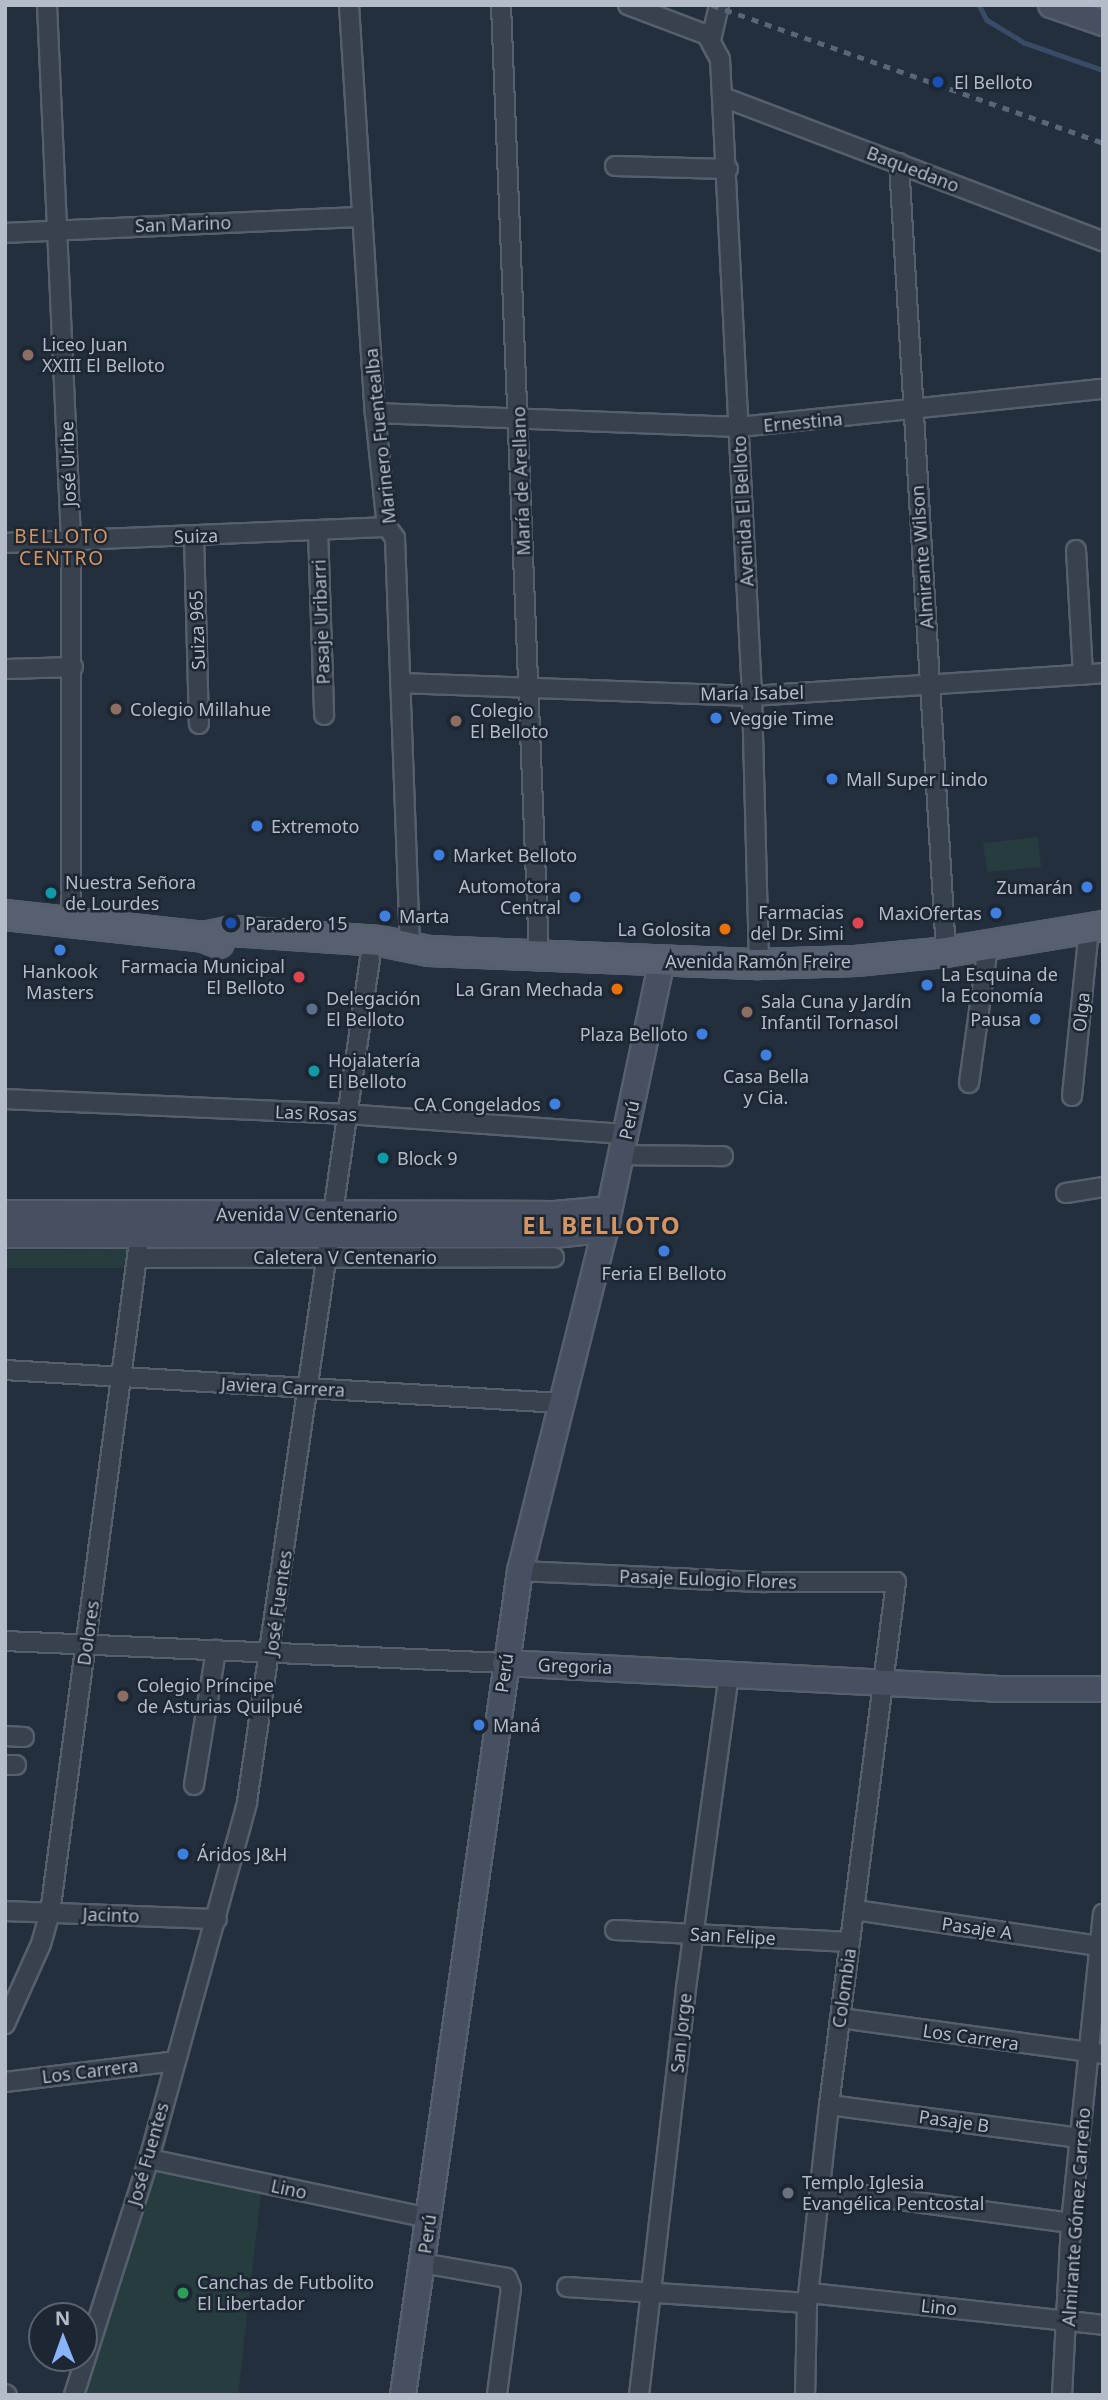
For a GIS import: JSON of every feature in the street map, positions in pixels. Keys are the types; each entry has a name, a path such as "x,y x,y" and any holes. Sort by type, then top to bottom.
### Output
{"main road":[{"name":"Avenida Ramón Freire","path":"5,915 204,937 232,948 760,964 856,961 946,952 1096,927"}],"street":[{"name":"José Uribe","path":"47,5 71,540 71,923"},
{"name":"Marinero Fuentealba","path":"349,5 375,413 387,527 396,538 400,683 391,951"},
{"name":"María de Arellano","path":"501,5 539,956"},
{"path":"628,5 692,28 711,40 719,5"},
{"path":"1051,5 1103,23"},
{"name":"Avenida El Belloto","path":"711,40 720,58 728,169 752,696 760,964"},
{"name":"Baquedano","path":"723,97 1103,241"},
{"name":"Almirante Wilson","path":"899,163 946,952"},
{"path":"615,166 728,169"},
{"name":"San Marino","path":"5,233 361,217"},
{"name":"Ernestina","path":"375,413 739,427 913,411 1103,388"},
{"name":"Suiza","path":"5,543 387,527"},
{"name":"Pasaje Uribarri","path":"318,530 324,715"},
{"name":"Suiza 965","path":"194,536 200,724"},
{"path":"1076,550 1083,675"},
{"path":"5,669 73,667"},
{"name":"María Isabel","path":"400,683 752,696 1103,673"},
{"name":"Olga","path":"1072,1096 1096,927"},
{"path":"969,1083 988,946"},
{"name":"José Fuentes","path":"74,2395 149,2159 217,1919 247,1801 271,1652 346,1114 391,951"},
{"name":"Perú","path":"403,2395 520,1571 608,1215 662,961"},
{"name":"Las Rosas","path":"5,1099 346,1114 723,1156"},
{"path":"1066,1193 1103,1187"},
{"name":"Avenida V Centenario","path":"5,1213 331,1235 558,1246 585,1232 608,1215"},
{"name":"Avenida V Centenario","path":"5,1235 138,1246 331,1235 583,1214 608,1215"},
{"path":"558,1246 584,1243 596,1265"},
{"name":"Dolores","path":"5,2024 41,1944 50,1913 138,1246"},
{"name":"Javiera Carrera","path":"5,1370 561,1403"},
{"name":"Pasaje Eulogio Flores","path":"520,1571 766,1582 896,1582"},
{"name":"Colombia","path":"805,2395 809,2298 819,2189 886,1682 896,1582"},
{"name":"Gregoria","path":"5,1641 886,1682 1103,1689"},
{"path":"194,1785 216,1650"},
{"name":"San Jorge","path":"639,2395 693,1934 729,1673"},
{"path":"5,1736 24,1737"},
{"name":"Pasaje A","path":"855,1910 1100,1946"},
{"name":"Jacinto","path":"5,1911 217,1919"},
{"name":"Almirante Gómez Carreño","path":"1062,2395 1068,2321 1071,2223 1080,2138 1096,2054 1103,1914"},
{"name":"San Felipe","path":"615,1930 850,1942"},
{"name":"Los Carrera","path":"840,2018 1096,2054"},
{"name":"Los Carrera","path":"5,2082 175,2061"},
{"name":"Pasaje B","path":"829,2105 1080,2138"},
{"name":"Lino","path":"149,2159 429,2218"},
{"path":"819,2189 1071,2223"},
{"path":"422,2263 508,2278 511,2288 497,2395"},
{"name":"Lino","path":"567,2287 809,2298 1103,2325"}],"green space":[{"path":"1038,837 1041,867 987,872 983,843"},
{"path":"127,1249 123,1268 5,1268 5,1250"},
{"name":"Canchas de Futbolito El Libertador","path":"155,2172 261,2194 238,2395 88,2395 86,2391 92,2372 98,2372 98,2353"}],"waterway":[{"path":"979,5 987,20 1025,43 1103,70"}],"railway":[{"path":"712,5 1103,143"}],"place":[{"name":"El Belloto","path":"938,82"},
{"name":"Liceo Juan XXIII El Belloto","path":"28,355"},
{"name":"Colegio Millahue","path":"116,709"},
{"name":"Veggie Time","path":"716,718"},
{"name":"Colegio El Belloto","path":"456,721"},
{"name":"Mall Super Lindo","path":"832,779"},
{"name":"Extremoto","path":"257,826"},
{"name":"Market Belloto","path":"439,855"},
{"name":"Zumarán","path":"1087,887"},
{"name":"Nuestra Señora de Lourdes","path":"51,893"},
{"name":"Automotora Central","path":"575,897"},
{"name":"MaxiOfertas","path":"996,913"},
{"name":"Marta","path":"385,916"},
{"name":"Paradero 15","path":"231,923"},
{"name":"Farmacias del Dr. Simi","path":"858,923"},
{"name":"La Golosita","path":"725,929"},
{"name":"Hankook Masters","path":"60,950"},
{"name":"Farmacia Municipal El Belloto","path":"299,977"},
{"name":"La Esquina de la Economía","path":"927,985"},
{"name":"La Gran Mechada","path":"617,989"},
{"name":"Delegación El Belloto","path":"312,1009"},
{"name":"Sala Cuna y Jardín Infantil Tornasol","path":"747,1012"},
{"name":"Pausa","path":"1035,1019"},
{"name":"Plaza Belloto","path":"702,1034"},
{"name":"Casa Bella y Cia.","path":"766,1055"},
{"name":"Hojalatería El Belloto","path":"314,1071"},
{"name":"CA Congelados","path":"555,1104"},
{"name":"Block 9","path":"383,1158"},
{"name":"Feria El Belloto","path":"664,1251"},
{"name":"Colegio Príncipe de Asturias Quilpué","path":"123,1696"},
{"name":"Maná","path":"479,1725"},
{"name":"Áridos J&H","path":"183,1854"},
{"name":"Templo Iglesia Evangélica Pentcostal","path":"788,2193"},
{"name":"Canchas de Futbolito El Libertador","path":"183,2293"}],"district":[{"name":"BELLOTO CENTRO","path":"62,548"},
{"name":"EL BELLOTO","path":"602,1225"}]}
